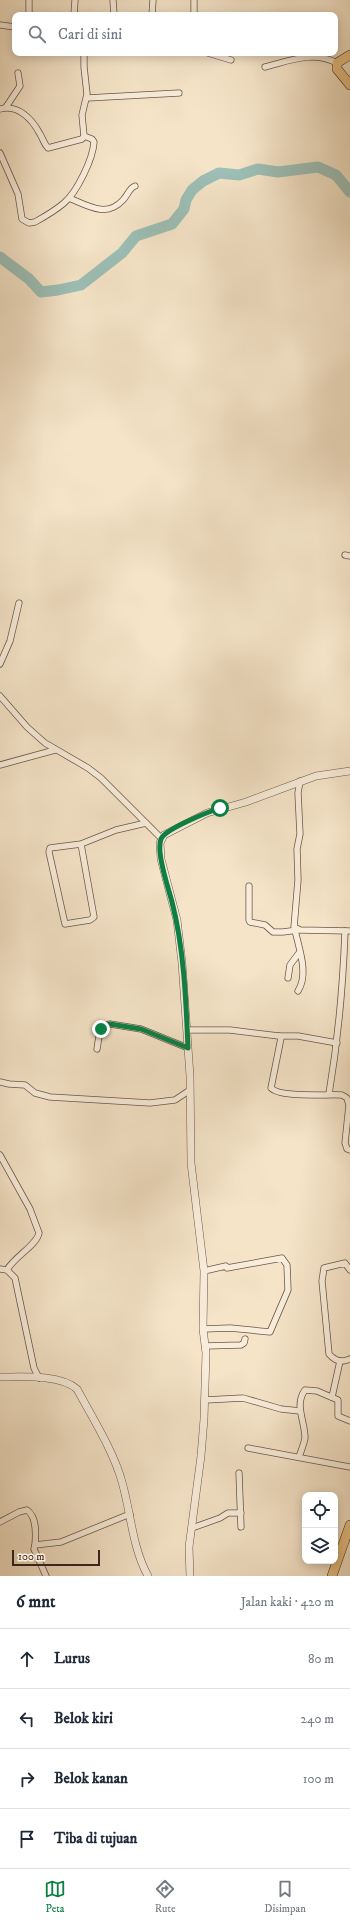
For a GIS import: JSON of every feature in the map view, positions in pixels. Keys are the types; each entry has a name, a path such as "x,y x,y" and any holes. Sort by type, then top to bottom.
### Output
{"main road":[{"path":"350,55 337,63 338,69 350,85"},
{"path":"332,1576 350,1525"}],"street":[{"path":"29,0 29,12"},
{"path":"74,12 75,0"},
{"path":"113,0 114,12"},
{"path":"152,12 153,0"},
{"path":"194,0 194,12"},
{"path":"0,25 12,27"},
{"path":"84,56 87,98 82,115 84,136"},
{"path":"218,56 231,60"},
{"path":"265,68 298,56"},
{"path":"310,56 319,57 337,63"},
{"path":"3,108 20,86 18,74"},
{"path":"87,98 179,93"},
{"path":"3,108 17,109 26,116 48,148 82,139 84,136"},
{"path":"0,153 18,194 22,219 29,223 35,222 64,204 82,176 94,146 92,139 84,136"},
{"path":"69,198 104,211 123,201 133,186 135,186"},
{"path":"0,664 10,641 18,603"},
{"path":"0,696 27,727 54,750 88,768 101,778 161,838 161,859 177,920 187,1030 191,1163 204,1271 203,1329 205,1346 205,1400 202,1456 189,1547 190,1576"},
{"path":"0,765 54,750"},
{"path":"161,838 179,826 207,812 246,802 316,776 350,771"},
{"path":"298,991 303,979 296,930 293,923 298,880 297,849 300,834 300,781"},
{"path":"81,844 94,917 90,920 65,924 49,850 54,847 81,844 116,830 146,823"},
{"path":"249,886 250,922 265,925 273,932 296,930 348,931 337,1043 329,1094"},
{"path":"288,978 290,965 299,953"},
{"path":"97,1049 101,1029 105,1025 110,1024 141,1029 188,1048"},
{"path":"187,1030 230,1030 279,1036 298,1036 337,1043"},
{"path":"279,1036 281,1038 281,1046 271,1088 276,1092 290,1094 329,1094 345,1096 349,1100 345,1143 347,1149 350,1150"},
{"path":"0,1082 25,1085 35,1092 50,1097 150,1104 170,1102 190,1090"},
{"path":"0,1156 30,1209 39,1233 37,1238 12,1261 7,1270"},
{"path":"203,1329 230,1328 266,1333 270,1332 288,1290 287,1265 282,1258 227,1268 226,1266 204,1271"},
{"path":"350,1270 345,1263 324,1268 323,1271 329,1354 333,1358 340,1361 350,1359"},
{"path":"0,1269 7,1270 13,1274 17,1284 34,1368 39,1378"},
{"path":"205,1346 241,1345 244,1343 245,1339"},
{"path":"332,1397 340,1361"},
{"path":"0,1377 39,1378 66,1381 77,1389 115,1462 122,1481 138,1551 148,1576"},
{"path":"299,1456 305,1438 300,1411 300,1400 305,1390 317,1391 332,1397 338,1402 338,1416 350,1421"},
{"path":"205,1400 243,1398 281,1409 300,1411"},
{"path":"248,1448 299,1456 350,1467"},
{"path":"239,1473 241,1527"},
{"path":"0,1522 19,1512 27,1510 31,1513 35,1526 35,1552 46,1576"},
{"path":"192,1528 220,1518 228,1513 240,1513"},
{"path":"35,1545 61,1542 130,1514"}],"waterway":[{"path":"0,257 29,279 41,292 58,290 81,285 122,253 136,236 172,224 184,209 186,200 192,190 203,181 219,173 239,175 258,169 278,172 318,167 336,175 350,192"}],"route":[{"path":"101,1029 105,1025 110,1024 141,1029 188,1048 182,963 177,920 161,859 160,843 161,838 164,835 179,826 207,812 220,808"}]}
